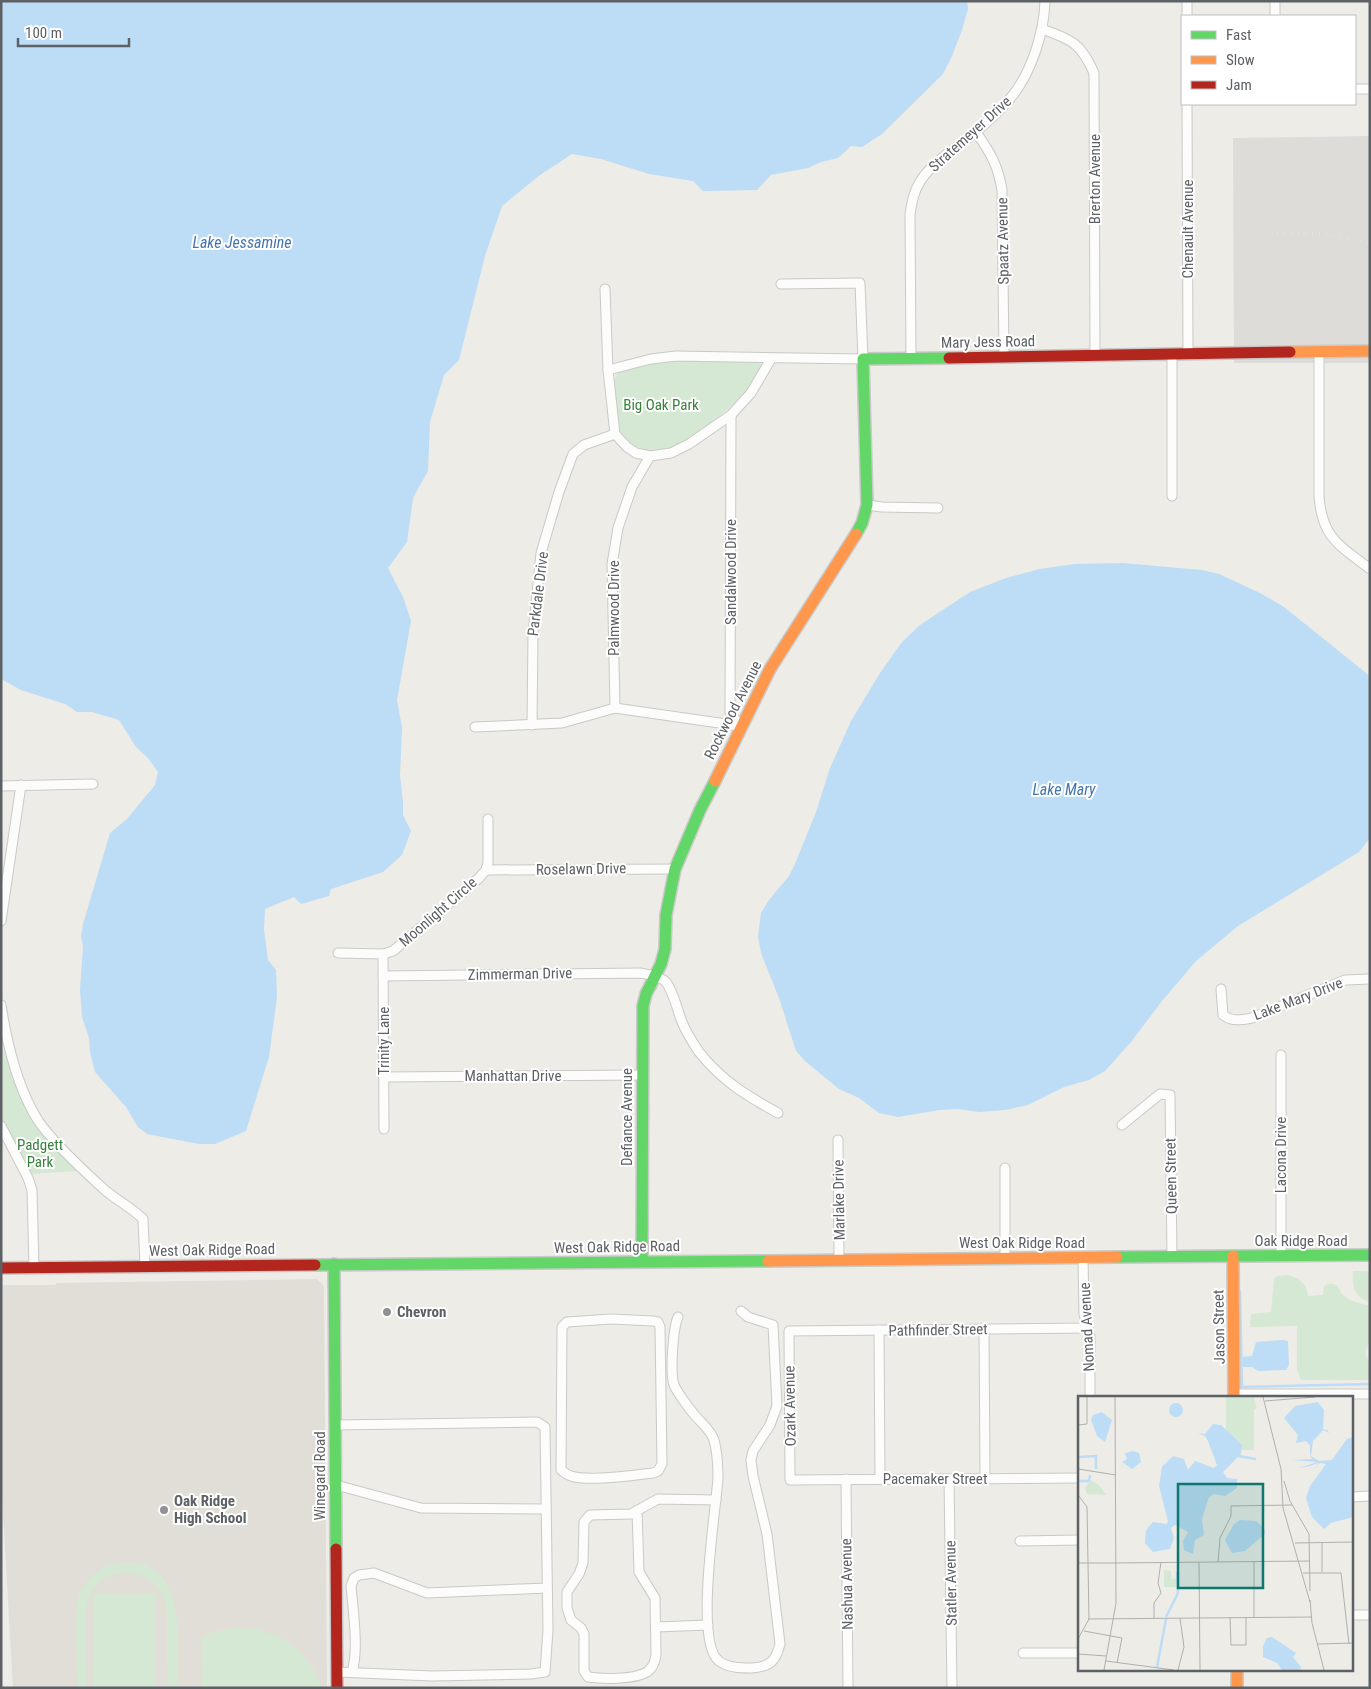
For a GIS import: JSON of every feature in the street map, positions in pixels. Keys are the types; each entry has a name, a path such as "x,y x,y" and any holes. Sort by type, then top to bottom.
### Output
{"street":[{"name":"Stratemeyer Drive","path":"911,358 910,214 914,195 921,180 931,167 976,132 1000,110 1014,93 1028,67 1042,29 1045,1"},
{"path":"1187,1 1187,15"},
{"path":"1275,1 1275,15"},
{"name":"Brerton Avenue","path":"1042,29 1068,38 1079,47 1088,59 1094,73 1095,356"},
{"path":"1356,89 1370,88"},
{"name":"Chenault Avenue","path":"1187,105 1188,354"},
{"name":"Spaatz Avenue","path":"976,132 992,156 999,172 1002,190 1004,357"},
{"name":"Rockwood Avenue","path":"655,976 661,964 665,948 666,915 675,868 700,810 740,726 770,669 854,539 862,523 867,505 860,283 781,284"},
{"path":"605,289 608,370 615,434 627,447 636,453 650,456 671,452 689,444 731,415 751,392 772,359"},
{"name":"Mary Jess Road","path":"608,370 651,359 676,356 863,359 1370,352"},
{"path":"1320,353 1320,511 1326,530 1334,540 1370,569"},
{"path":"1172,354 1172,496"},
{"name":"Sandalwood Drive","path":"731,415 730,712 740,726"},
{"name":"Parkdale Drive","path":"532,725 533,634 541,553 559,492 573,454 584,445 615,434"},
{"name":"Palmwood Drive","path":"615,708 612,564 618,528 632,487 650,456"},
{"path":"867,505 882,508 938,508"},
{"path":"475,727 562,723 615,708 740,726"},
{"path":"1,786 93,784"},
{"path":"1,921 21,785"},
{"name":"Moonlight Circle","path":"338,953 383,954 393,951 486,870 488,863 488,819"},
{"name":"Roselawn Drive","path":"486,870 675,868"},
{"name":"Trinity Lane","path":"383,954 384,1129"},
{"name":"Zimmerman Drive","path":"384,976 641,973 655,976"},
{"path":"655,976 665,982 698,1051 717,1072 742,1093 778,1113"},
{"name":"Defiance Avenue","path":"642,1262 643,1006 646,994 655,976"},
{"name":"Lake Mary Drive","path":"1222,989 1223,1015 1229,1020 1237,1020 1252,1018 1345,980 1370,979"},
{"path":"1,1005 3,1029 24,1094 40,1122 61,1146 107,1192 133,1209 143,1219 145,1266"},
{"name":"Lacona Drive","path":"1281,1055 1281,1256"},
{"name":"Manhattan Drive","path":"384,1077 642,1075"},
{"name":"Queen Street","path":"1122,1125 1160,1094 1170,1094 1172,1257"},
{"path":"1,1126 28,1178 32,1190 34,1268"},
{"name":"Marlake Drive","path":"838,1140 840,1259"},
{"path":"1005,1168 1005,1258"},
{"name":"Oak Ridge Road","path":"1233,1256 1370,1255"},
{"name":"West Oak Ridge Road","path":"1,1268 1233,1256"},
{"name":"Jason Street","path":"1233,1256 1234,1396"},
{"name":"Nomad Avenue","path":"1083,1257 1084,1314 1090,1336 1090,1396"},
{"name":"Winegard Road","path":"334,1264 337,1688"},
{"path":"678,1317 673,1336 674,1385 693,1413 714,1438 718,1476 706,1603 711,1649 717,1661 738,1668 758,1668 770,1664 777,1657 780,1644 771,1565 751,1460 753,1451 770,1425 778,1406 773,1325 748,1316 741,1311"},
{"path":"612,1319 658,1322 660,1327 662,1464 658,1471 653,1473 610,1477 577,1478 568,1476 561,1470 562,1326 567,1322 573,1321 612,1319"},
{"name":"Pathfinder Street","path":"789,1331 1087,1328"},
{"path":"984,1329 985,1478"},
{"path":"879,1330 880,1479"},
{"name":"Ozark Avenue","path":"789,1331 790,1480"},
{"path":"1234,1396 1370,1394"},
{"path":"335,1425 537,1422 545,1427 548,1630 545,1672 531,1674 432,1676 337,1672"},
{"name":"Pacemaker Street","path":"790,1480 1078,1478"},
{"name":"Statler Avenue","path":"948,1479 952,1688"},
{"name":"Nashua Avenue","path":"846,1480 848,1688"},
{"path":"336,1484 421,1508 546,1509"},
{"path":"1354,1497 1370,1496"},
{"path":"637,1510 639,1572 655,1598 654,1664 647,1672 635,1677 600,1679 588,1677 584,1671 584,1634 581,1628 571,1620 567,1608 567,1592 580,1574 583,1563 584,1522 590,1515 631,1514 637,1510 658,1499 716,1500"},
{"path":"1020,1540 1078,1540"},
{"path":"352,1672 355,1648 351,1586 354,1578 359,1575 374,1573 427,1593 547,1588"},
{"path":"1354,1615 1370,1615"},
{"path":"656,1627 708,1625"},
{"path":"1023,1653 1078,1653"},
{"path":"1237,1672 1237,1688"}],"shaded area":[{"path":"1370,136 1370,363 1234,363 1233,138"},
{"name":"Oak Ridge High School","path":"317,1279 324,1286 327,1688 13,1688 1,1477 1,1285"}],"green space":[{"name":"Big Oak Park","path":"665,359 746,361 760,363 763,368 743,396 702,430 674,447 652,452 627,442 621,434 617,420 615,378 618,373 631,368"},
{"name":"Padgett Park","path":"1,1044 11,1070 60,1150 78,1171 31,1174 1,1118"},
{"path":"1353,1271 1370,1271 1370,1302 1357,1294 1353,1281"},
{"path":"1289,1275 1303,1282 1308,1296 1323,1295 1324,1286 1331,1284 1338,1287 1341,1293 1349,1299 1370,1306 1370,1345 1368,1345 1366,1354 1370,1366 1370,1380 1301,1380 1297,1370 1297,1326 1250,1327 1251,1314 1271,1312 1274,1279 1277,1276"},
{"path":"116,1563 140,1564 157,1572 168,1586 174,1604 177,1625 177,1688 168,1688 167,1617 162,1594 149,1579 139,1574 126,1572 111,1575 105,1579 94,1589 90,1596 85,1615 87,1688 77,1688 75,1612 79,1595 93,1575 107,1566"},
{"path":"94,1593 156,1593 156,1688 94,1688"},
{"path":"240,1627 267,1632 291,1644 309,1662 321,1688 202,1688 201,1638 213,1632"}],"water":[{"name":"Lake Jessamine","path":"1,1 967,1 968,9 962,30 943,74 882,134 862,147 851,146 838,158 821,162 808,168 771,175 757,190 703,191 693,181 649,174 601,159 572,154 540,175 502,206 485,256 459,360 444,375 430,422 428,471 413,498 407,542 388,568 403,597 411,621 397,700 402,728 400,775 403,815 411,831 402,855 383,872 331,889 329,896 301,904 294,897 265,909 264,930 268,960 276,970 277,997 269,1057 246,1131 215,1144 199,1144 147,1134 138,1127 126,1107 95,1072 89,1038 82,1017 80,990 83,946 81,937 83,924 110,833 127,819 155,785 158,772 148,758 136,747 119,720 92,712 77,712 65,704 21,690 1,679"},
{"name":"Lake Mary","path":"1122,563 1202,570 1219,574 1260,593 1284,607 1370,677 1370,838 1359,852 1238,926 1196,961 1131,1042 1105,1071 1089,1080 1064,1087 1028,1105 1005,1110 979,1112 958,1109 940,1110 898,1117 879,1113 859,1098 839,1089 805,1061 796,1051 779,998 761,953 758,936 761,913 789,876 795,864 816,812 830,768 851,721 880,673 902,642 920,625 970,592 1006,578 1040,569 1074,564"},
{"path":"1288,1341 1289,1365 1286,1370 1258,1371 1252,1367 1241,1367 1241,1357 1252,1356 1256,1342"}],"waterway":[{"path":"1240,1292 1242,1387 1370,1384"}],"railway":[{"path":"1277,233 1326,234 1370,243"}],"traffic: fast":[{"path":"856,534 862,523 867,505 863,359 949,358"},
{"path":"642,1261 643,1006 646,994 661,964 665,949 666,915 675,869 700,810 715,781"},
{"path":"1117,1257 1370,1255"},
{"path":"315,1265 768,1261"},
{"path":"334,1264 336,1549"}],"traffic: slow":[{"path":"1290,352 1370,351"},
{"path":"715,781 770,669 856,534"},
{"path":"1233,1256 1234,1396"},
{"path":"768,1261 1117,1257"},
{"path":"1237,1672 1237,1688"}],"traffic: jam":[{"path":"949,358 1290,352"},
{"path":"1,1268 315,1265"},
{"path":"336,1549 337,1688"}],"place":[{"name":"Chevron","path":"387,1312"},
{"name":"Oak Ridge High School","path":"164,1510"}]}
